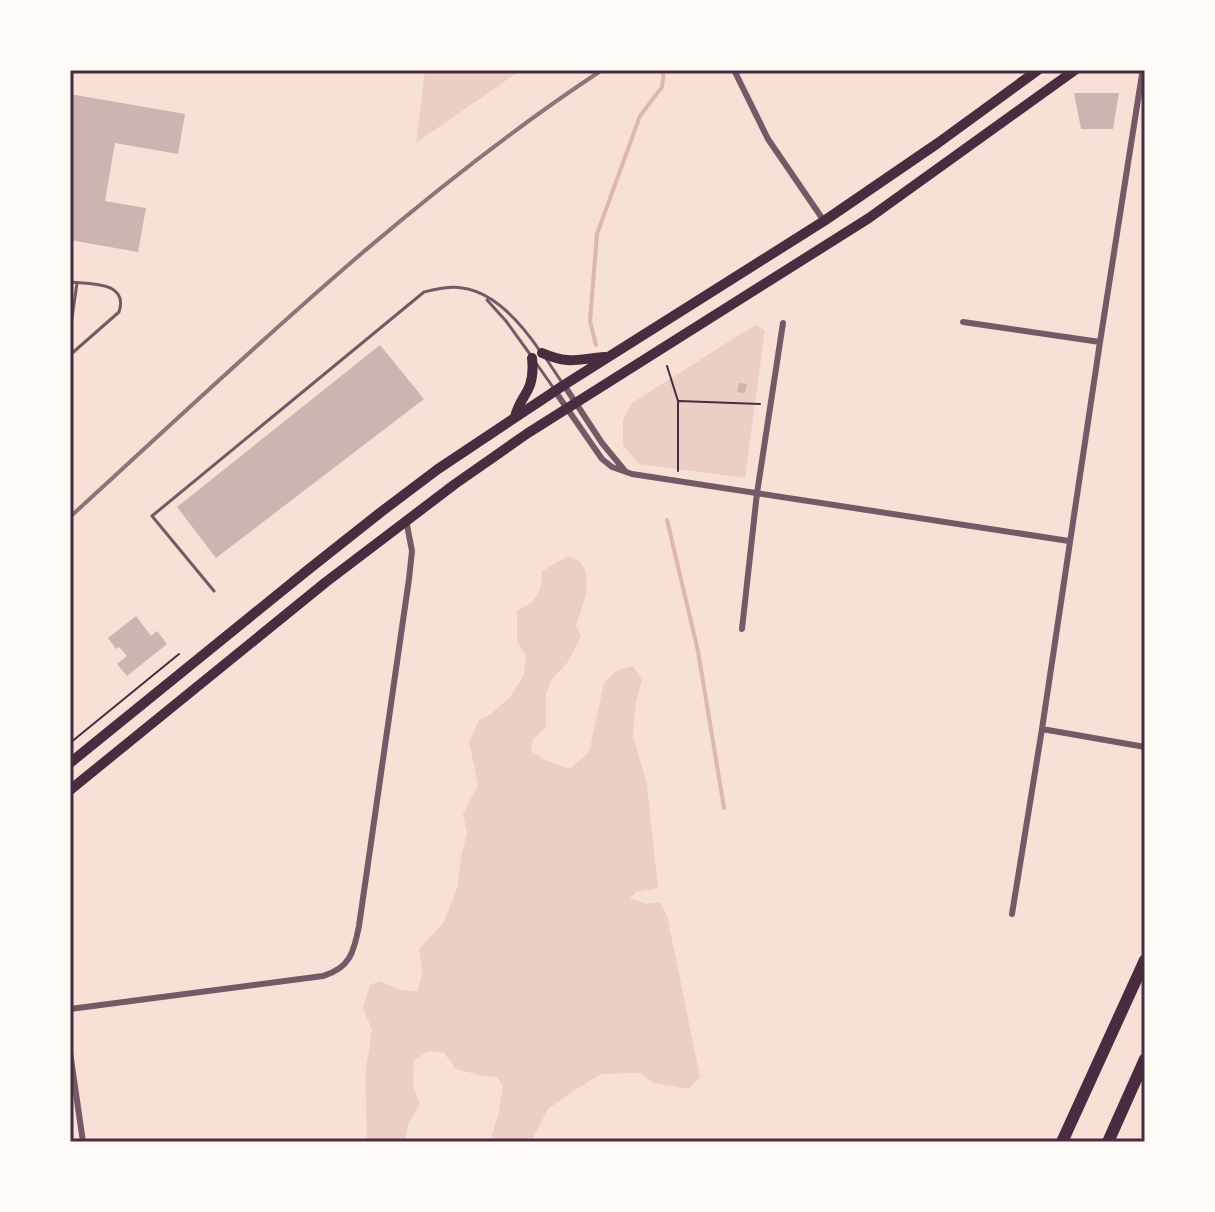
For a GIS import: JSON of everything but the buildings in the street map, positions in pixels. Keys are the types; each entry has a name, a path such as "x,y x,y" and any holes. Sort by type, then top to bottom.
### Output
{"highway":[{"path":"1062,1142 1145,960"},
{"path":"1108,1142 1145,1059"}],"main road":[{"path":"70,763 438,469 607,357 824,221 1038,70"},
{"path":"70,790 326,582 455,484 869,218 1075,70"},
{"path":"515,417 518,404 529,389 537,355 576,362 607,357"}],"street":[{"path":"734,70 768,139 824,221"},
{"path":"1012,914 1142,74"},
{"path":"963,322 1100,342"},
{"path":"742,629 757,493 783,323"},
{"path":"560,388 625,471 640,476 1069,541"},
{"path":"70,1009 323,976 342,968 348,960 359,926 409,579 412,551 406,520"},
{"path":"1042,729 1145,747"},
{"path":"70,1052 83,1142"},
{"path":"214,1142 244,1142"}],"lane":[{"path":"70,282 113,288 122,304 119,312 70,355"},
{"path":"70,332 77,283"},
{"path":"214,591 152,516 424,292 445,287 465,288 482,294 514,316 560,388"},
{"path":"482,294 537,355 560,388"}],"path":[{"path":"667,366 678,401 677,481"},
{"path":"678,401 752,402 763,405"},
{"path":"70,743 179,654"}],"shaded area":[{"path":"425,70 521,70 416,143"},
{"path":"755,325 765,330 745,478 639,464 623,445 623,420 632,403"},
{"path":"568,556 580,562 587,576 586,593 576,625 581,637 546,693 546,727 533,739 531,751 570,769 589,752 604,683 617,670 633,666 642,680 636,701 633,735 647,785 658,888 636,892 630,898 646,904 660,902 667,915 700,1077 689,1089 654,1083 640,1073 601,1074 548,1109 531,1142 490,1142 503,1087 497,1077 456,1069 444,1053 429,1051 414,1060 413,1085 420,1104 408,1124 405,1142 367,1142 365,1075 372,1030 363,1008 370,985 380,981 400,990 418,991 422,972 419,949 444,922 457,888 467,834 463,814 478,785 469,742 479,720 510,697 524,675 526,656 517,641 517,611 537,596 542,571"}],"waterway":[{"path":"596,345 590,321 597,234 640,116 662,87 664,70"},
{"path":"667,520 698,651 724,808"}],"railway":[{"path":"70,517 327,283 461,172 602,70"}]}
